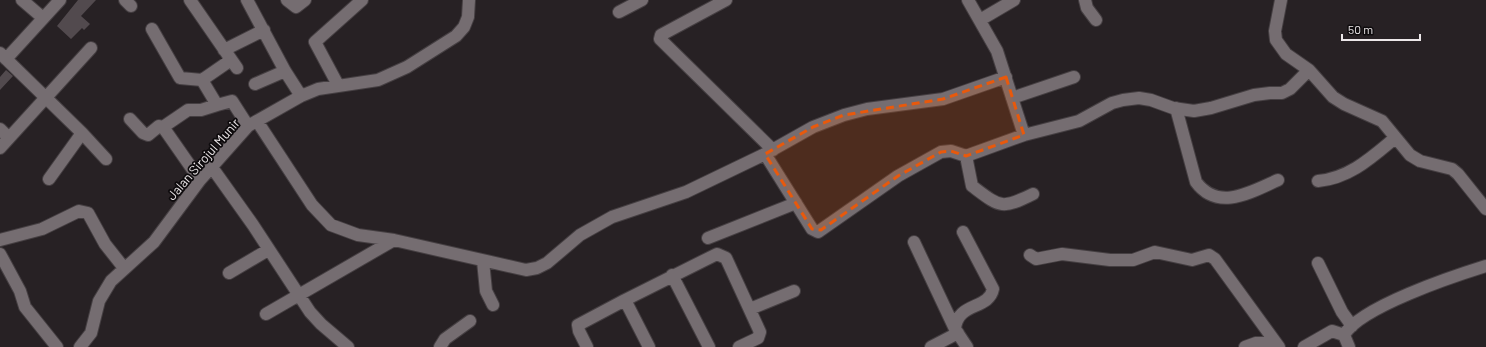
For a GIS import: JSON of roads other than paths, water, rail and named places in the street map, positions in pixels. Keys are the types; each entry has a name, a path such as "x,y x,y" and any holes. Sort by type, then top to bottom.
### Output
{"street":[{"path":"22,0 43,18"},
{"path":"60,0 3,56 47,97 106,159"},
{"path":"190,0 231,59"},
{"path":"247,0 285,71 301,96"},
{"path":"287,0 296,7 305,0"},
{"path":"338,85 315,42 362,0"},
{"name":"Jalan Sirojul Munir","path":"80,347 91,333 99,301 103,292 111,281 154,242 211,166 252,123 301,96 318,89 338,85 358,84 392,75 444,45 456,36 464,27 468,17 470,0"},
{"path":"619,12 642,0"},
{"path":"726,0 704,5 661,35 661,42 769,152 796,203 812,228 818,232 898,176 940,152 951,152 966,156 1024,135 1079,121 1112,103 1123,100 1139,98 1151,100 1176,108 1194,111 1211,108 1254,95 1270,93 1282,94 1290,89 1309,70"},
{"path":"968,0 998,51 1024,135"},
{"path":"980,20 1014,0"},
{"path":"1085,0 1087,8 1096,20"},
{"path":"1281,0 1276,22 1276,40 1286,54 1309,70 1333,96 1344,104 1382,121 1410,154 1420,161 1452,169 1458,174 1486,209"},
{"path":"152,29 180,78 202,80 231,59 264,30"},
{"path":"0,148 91,48"},
{"path":"255,84 285,71"},
{"path":"130,119 143,133 148,135 159,126 163,127 188,110 201,110 217,104 232,102 252,123 324,219 331,225 358,235 394,240 454,252 483,261 526,270 537,268 547,262 580,235 612,217 686,192 769,152 813,127 844,115 866,110 943,99 1006,77"},
{"path":"1012,98 1074,77"},
{"path":"202,80 217,104"},
{"path":"1176,108 1196,182 1200,188 1210,195 1220,199 1245,194 1278,180"},
{"path":"163,127 200,180"},
{"path":"0,129 9,138"},
{"path":"49,179 82,133"},
{"path":"1318,182 1342,176 1352,171 1395,138"},
{"path":"966,156 972,186 990,200 1003,205 1010,204 1033,194"},
{"path":"211,166 249,219 298,295 321,324 348,347"},
{"path":"708,238 796,203"},
{"path":"0,240 42,229 79,211 84,211 88,213 105,244 124,268"},
{"path":"957,331 955,323 961,313 987,299 993,289 963,232"},
{"path":"266,314 394,240"},
{"path":"914,242 957,331 967,347"},
{"path":"229,273 268,250"},
{"path":"1030,255 1036,259 1062,254 1110,260 1133,260 1155,252 1192,260 1209,255 1215,259 1277,344"},
{"path":"0,254 20,291 25,307 57,347"},
{"path":"587,347 579,331 578,325 715,254 720,254 726,258 760,334 758,338 739,347"},
{"path":"483,261 486,291 493,305"},
{"path":"1318,263 1342,312 1348,331 1349,347"},
{"path":"1304,347 1332,331 1348,331 1360,318 1443,279 1486,266"},
{"path":"672,276 709,347"},
{"path":"750,309 794,291"},
{"path":"625,300 649,347"},
{"path":"440,347 445,339 470,321"},
{"path":"931,347 957,331"},
{"path":"1245,347 1277,344"}]}
